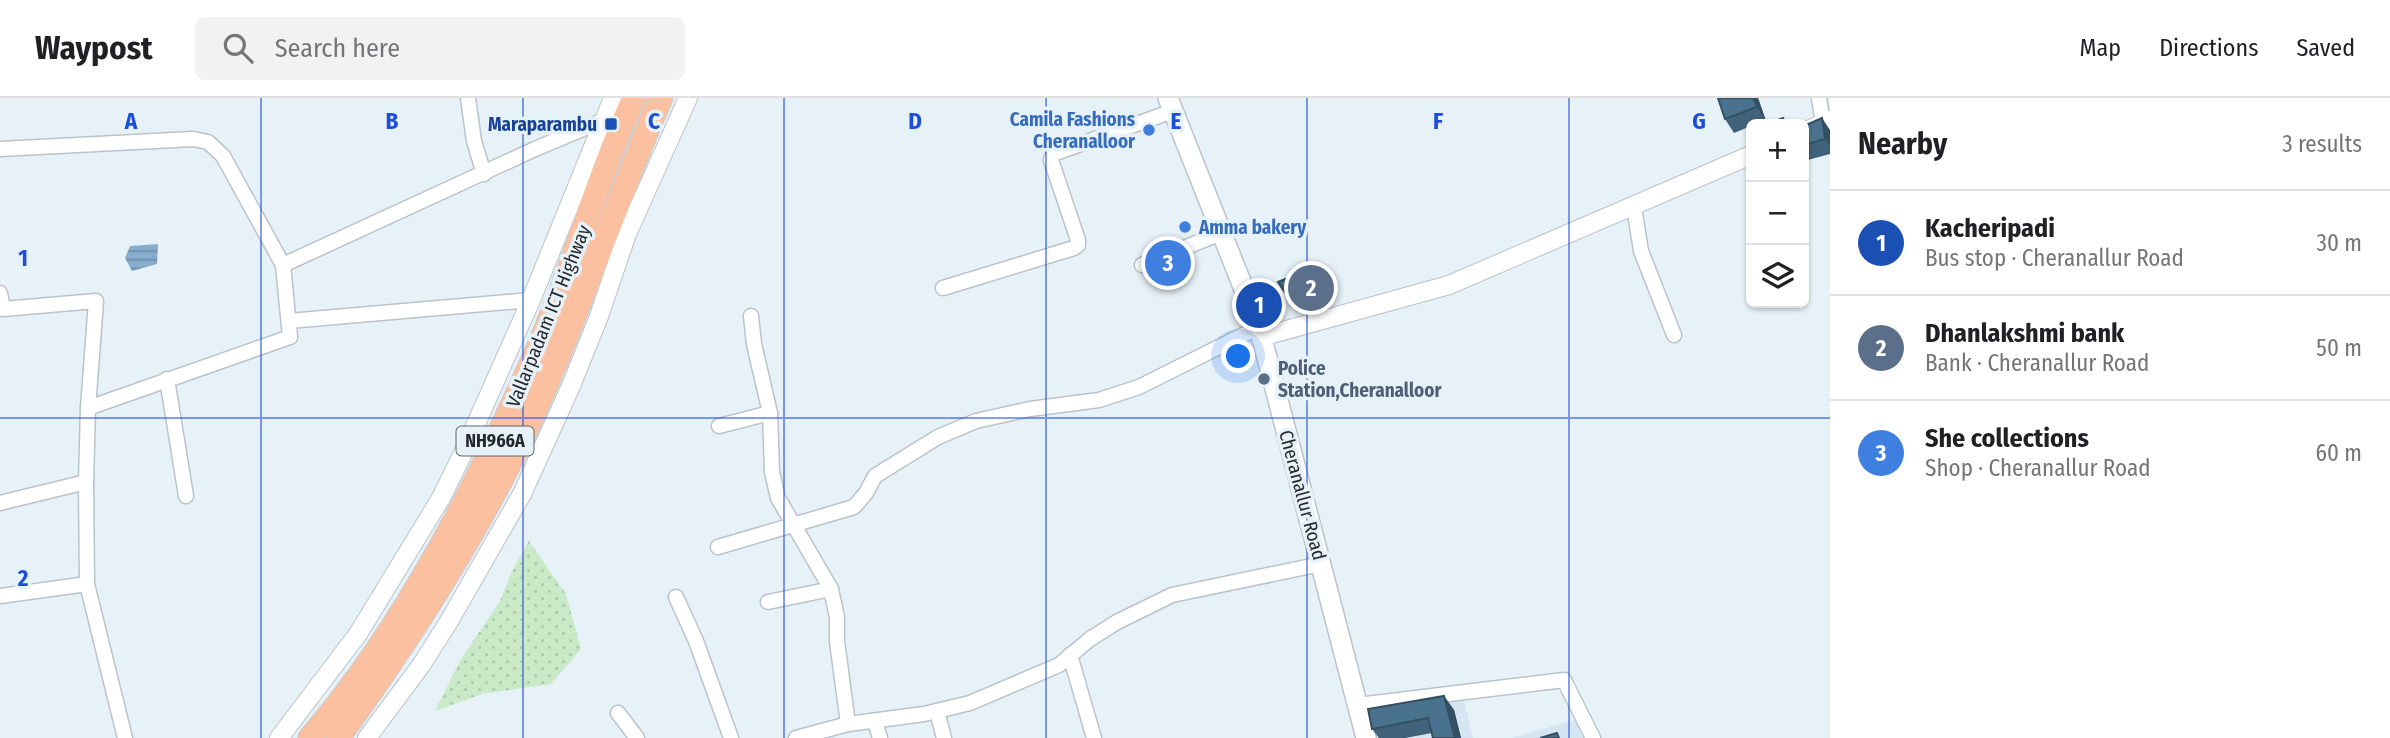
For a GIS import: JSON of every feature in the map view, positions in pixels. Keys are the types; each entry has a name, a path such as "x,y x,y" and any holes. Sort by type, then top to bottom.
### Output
{"highway":[{"name":"Vallarpadam ICT Highway","path":"338,738 454,566 514,455 551,344 599,220 661,98"},
{"name":"Vallarpadam ICT Highway","path":"599,220 619,108"},
{"name":"Vallarpadam ICT Highway","path":"310,738 335,710 384,640 447,535 551,344"}],"main road":[{"name":"Cheranallur Road","path":"1171,104 1260,332 1367,738"}],"street":[{"path":"468,98 474,141 484,174"},
{"path":"279,738 358,634 441,498 531,300 599,220 688,98"},
{"path":"1809,130 1826,122 1819,98"},
{"path":"943,288 1078,245 1051,160 1053,154 1171,104"},
{"path":"283,265 484,174 619,108"},
{"path":"0,149 193,139 208,142 223,156 283,265 290,337 88,408"},
{"path":"718,547 855,507 875,476 937,436 976,421 1030,408 1099,400 1139,387 1260,332 1449,285 1746,157"},
{"path":"1634,206 1642,251 1674,335"},
{"path":"367,738 422,664 448,623 522,495 571,386 598,318 599,220"},
{"path":"1142,265 1221,233"},
{"path":"0,293 2,311 96,301 88,408 87,584 125,738"},
{"path":"289,321 531,300"},
{"path":"751,316 754,344 770,413 772,472 778,498 831,589 837,617 837,641 848,724"},
{"path":"167,379 186,496"},
{"path":"719,426 770,413"},
{"path":"0,503 86,482"},
{"path":"796,738 848,724 875,722 970,703 1059,665 1117,622 1172,595 1321,564"},
{"path":"0,596 87,584"},
{"path":"768,602 831,589"},
{"path":"676,597 696,641 732,738"},
{"path":"1070,655 1094,738"},
{"path":"1358,705 1564,680 1593,738"},
{"path":"937,711 944,738"},
{"path":"618,713 637,738"},
{"path":"875,722 880,738"}],"shaded area":[{"path":"1464,700 1473,738 1375,738 1370,719"},
{"path":"1575,720 1582,738 1511,738"}],"green space":[{"path":"529,541 566,594 581,649 551,684 482,694 435,711 461,659 500,601 512,571"}],"water":[{"path":"158,244 157,264 132,271 125,258 130,246"}],"building":[{"path":"1718,98 1753,98 1757,107 1725,119"},
{"path":"1822,118 1825,139 1809,144 1809,124"},
{"path":"1295,275 1302,280 1306,290 1290,300 1278,282"},
{"path":"1444,696 1455,738 1433,738 1428,718 1372,729 1368,709"},
{"path":"1557,733 1559,738 1540,738"}],"place":[{"name":"Maraparambu","path":"611,124"},
{"name":"Camila Fashions Cheranalloor","path":"1149,130"},
{"name":"Amma bakery","path":"1185,227"},
{"name":"She collections","path":"1168,263"},
{"name":"Dhanlakshmi bank","path":"1311,288"},
{"name":"Kacheripadi","path":"1259,305"},
{"name":"Police Station,Cheranalloor","path":"1264,379"}]}
